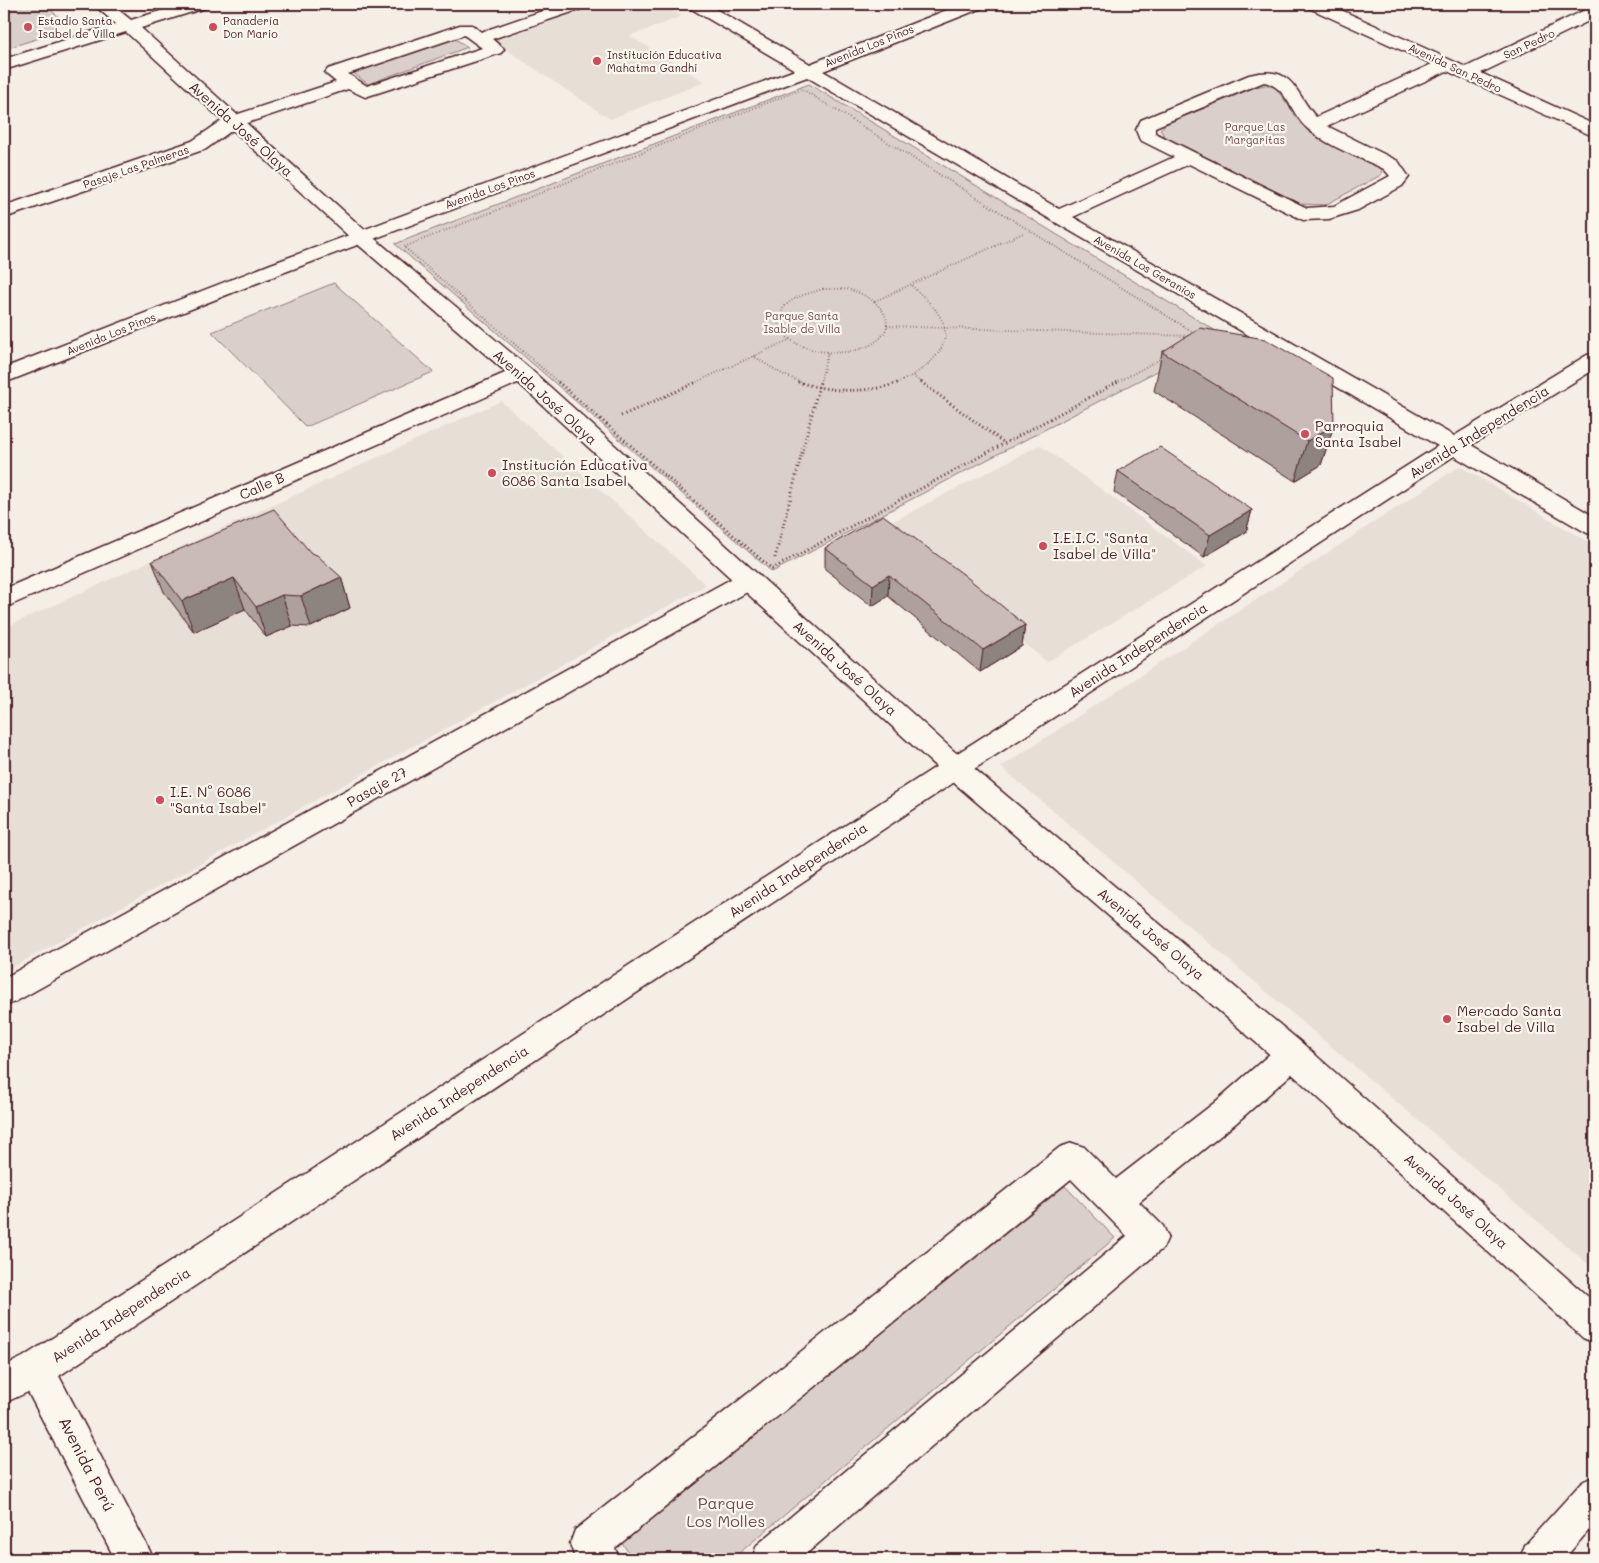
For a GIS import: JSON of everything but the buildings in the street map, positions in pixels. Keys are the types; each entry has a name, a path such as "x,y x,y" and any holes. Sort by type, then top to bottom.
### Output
{"street":[{"name":"Avenida José Olaya","path":"101,4 129,26 232,122 361,237 520,373 595,428 761,574 954,768 1292,1054 1595,1326"},
{"path":"4,65 199,4"},
{"path":"479,38 578,4"},
{"name":"Avenida Los Geranios","path":"696,4 1058,217 1595,527"},
{"name":"Avenida Los Pinos","path":"4,376 361,237 810,70 976,4"},
{"name":"Avenida San Pedro","path":"1316,4 1595,132"},
{"path":"1568,4 1593,15"},
{"name":"San Pedro","path":"1467,73 1593,15"},
{"path":"466,29 479,38 495,48 365,92 334,73 466,29"},
{"path":"1314,125 1446,64"},
{"path":"1274,78 1287,86 1314,125 1391,166 1400,177 1395,182 1339,213 1321,216 1303,214 1147,136 1145,130 1147,124 1255,79 1274,78"},
{"name":"Pasaje Las Palmeras","path":"4,212 199,145 232,122 349,82"},
{"path":"1058,217 1188,157"},
{"name":"Avenida Independencia","path":"4,1385 36,1370 954,768 1455,445 1595,360"},
{"name":"Calle B","path":"4,599 520,373"},
{"name":"Pasaje 27","path":"4,993 761,574"},
{"path":"1115,1200 1225,1113 1292,1054"},
{"path":"600,1559 590,1544 1072,1158 1151,1237 771,1559"},
{"name":"Avenida Perú","path":"36,1370 66,1424 135,1559"},
{"path":"1539,1559 1595,1494"}],"path":[{"path":"761,574 595,428 404,247 802,89 1201,337"},
{"path":"1262,135 1271,138 1271,142 1267,144 1258,142 1254,138 1262,135"},
{"path":"875,301 1058,217"},
{"path":"753,356 783,375 818,387 846,390 879,388 913,376 930,364 942,348 944,328 937,312 911,285"},
{"path":"840,289 856,292 875,301 886,316 887,326 881,336 870,344 854,350 828,352 799,346 788,340 779,328 777,317 782,307 792,298 806,292 840,289"},
{"path":"887,326 1201,337"},
{"path":"761,574 1201,337"},
{"path":"595,428 788,340"},
{"path":"761,574 828,352"},
{"path":"913,376 1003,442"}],"shaded area":[{"name":"Institución Educativa Mahatma Gandhi","path":"596,4 662,4 682,16 630,36 705,82 610,119 492,40"},
{"name":"I.E. N° 6086 \"Santa Isabel\"","path":"501,401 706,585 4,972 4,628"},
{"name":"I.E.I.C. \"Santa Isabel de Villa\"","path":"1040,445 1207,566 1047,662 882,527"},
{"name":"Mercado Santa Isabel de Villa","path":"1460,466 1595,546 1595,1270 1001,767"}],"green space":[{"name":"Estadio Santa Isabel de Villa","path":"4,4 44,4 60,18 46,36 4,49"},
{"path":"452,37 468,47 368,84 352,72"},
{"name":"Parque Santa Isable de Villa","path":"809,84 1224,336 772,572 395,244"},
{"name":"Parque Las Margaritas","path":"1265,85 1275,87 1296,116 1314,130 1377,165 1382,170 1381,175 1325,205 1301,204 1164,136 1160,129 1166,124"},
{"path":"334,283 433,372 306,427 212,332"},
{"name":"Parque Los Molles","path":"1065,1186 1115,1238 732,1559 633,1559 622,1543"}],"place":[{"name":"Estadio Santa Isabel de Villa","path":"28,27"},
{"name":"Panadería Don Mario","path":"213,27"},
{"name":"Institución Educativa Mahatma Gandhi","path":"597,61"},
{"name":"Parroquia Santa Isabel","path":"1305,434"},
{"name":"Institución Educativa 6086 Santa Isabel","path":"492,473"},
{"name":"I.E.I.C. \"Santa Isabel de Villa\"","path":"1043,546"},
{"name":"I.E. N° 6086 \"Santa Isabel\"","path":"160,800"},
{"name":"Mercado Santa Isabel de Villa","path":"1447,1019"}]}
